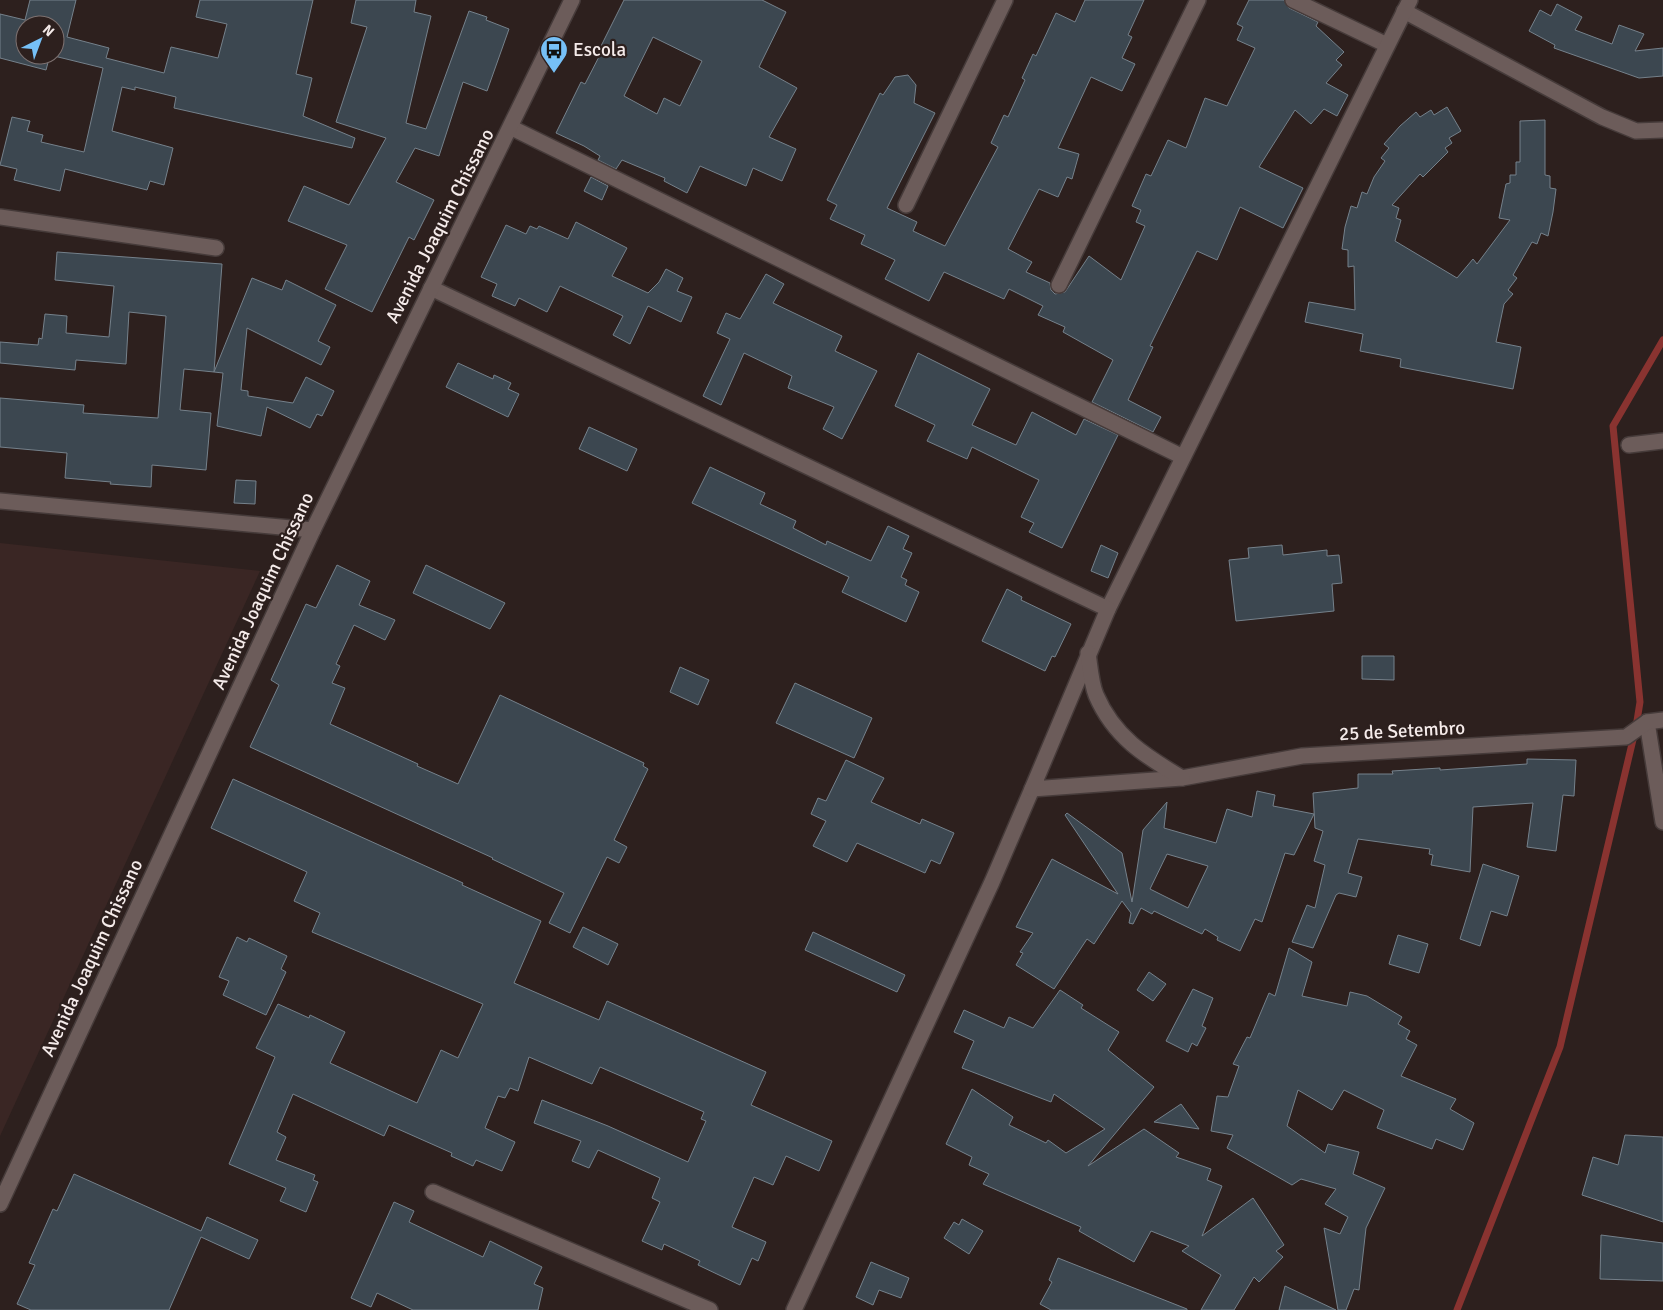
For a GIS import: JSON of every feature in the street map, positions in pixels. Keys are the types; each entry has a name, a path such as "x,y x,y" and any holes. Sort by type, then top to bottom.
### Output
{"street":[{"name":"Avenida Joaquim Chissano","path":"2,1194 313,530 431,288 512,128 572,0"},
{"path":"906,205 1005,0"},
{"path":"1058,285 1198,0"},
{"path":"1293,0 1387,45"},
{"path":"794,1310 992,882 1108,609 1407,6 1602,117 1636,131 1663,130"},
{"path":"512,128 1183,457"},
{"path":"0,217 216,248"},
{"path":"431,288 1108,609"},
{"path":"1629,445 1663,441"},
{"path":"0,501 313,530"},
{"path":"1088,653 1095,694 1115,728 1143,754 1182,778"},
{"path":"1663,720 1647,722 1663,822"},
{"name":"25 de Setembro","path":"1032,789 1182,778 1302,756 1626,737 1647,722"},
{"path":"432,1192 710,1310"}],"shaded area":[{"path":"0,543 260,571 0,1136"}],"building":[{"path":"30,0 76,0 67,37 109,48 106,58 164,73 171,47 218,58 227,24 196,17 200,0 313,0 296,74 312,78 303,116 355,138 352,148 174,108 176,97 135,87 135,90 122,87 112,131 173,148 164,185 150,181 147,190 65,169 60,191 14,180 17,169 0,165 12,117 30,121 27,131 43,135 41,142 84,152 103,68 65,59 65,15 26,15"},
{"path":"356,0 416,0 414,12 431,16 406,123 426,129 469,11 487,17 486,20 509,29 487,91 463,82 439,156 415,148 396,182 434,200 414,240 409,237 372,312 325,289 347,245 288,221 304,186 349,205 386,138 336,122 367,27 351,23"},
{"path":"624,0 762,0 786,12 759,67 797,88 769,137 796,149 782,181 753,168 746,186 700,166 687,193 664,181 665,178 622,160 616,169 598,160 600,156 584,146 556,133 581,82 585,84 604,47 601,46","holes":["653,37 702,61 680,106 664,98 657,114 624,96"]},
{"path":"1085,0 1144,0 1128,35 1132,37 1122,58 1135,64 1122,91 1091,77 1058,148 1079,154 1072,179 1067,177 1058,197 1039,189 1008,249 1032,262 1026,272 1050,283 1051,290 1055,294 1065,292 1089,256 1121,280 1145,226 1136,222 1141,210 1132,206 1146,174 1151,176 1168,140 1186,148 1205,98 1227,106 1255,48 1237,40 1243,27 1237,24 1249,0 1284,0 1289,8 1318,22 1316,26 1344,52 1336,60 1342,65 1326,83 1348,95 1337,116 1324,109 1311,124 1295,110 1259,167 1303,188 1283,228 1240,207 1217,260 1197,251 1150,346 1153,347 1128,400 1161,417 1153,432 1092,402 1113,360 1063,332 1065,327 1038,315 1043,306 1009,289 1004,299 944,272 929,301 885,279 895,260 861,244 865,235 830,219 837,205 827,200 880,93 883,95 895,77 908,75 916,85 914,103 935,113 887,208 917,222 913,231 945,246 998,147 991,143 1004,115 1008,117 1025,80 1022,78 1033,54 1036,56 1056,13 1075,22"},
{"path":"1557,4 1582,17 1575,30 1612,44 1619,25 1644,34 1635,51 1663,48 1663,76 1639,78 1554,48 1555,45 1529,31 1540,10 1551,16"},
{"path":"0,14 15,18 15,62 0,58"},
{"path":"27,65 47,65 46,70"},
{"path":"1447,107 1461,131 1449,138 1452,143 1445,148 1448,152 1423,177 1420,174 1392,205 1399,208 1396,218 1401,220 1395,241 1457,278 1473,259 1477,264 1510,220 1499,218 1506,184 1510,183 1510,175 1516,175 1516,162 1520,162 1520,121 1545,120 1545,175 1550,176 1550,188 1556,189 1548,236 1541,233 1537,244 1532,242 1513,275 1517,278 1508,290 1513,294 1504,304 1496,342 1521,347 1513,389 1400,367 1401,359 1360,351 1363,334 1305,322 1309,302 1355,310 1354,266 1348,267 1348,250 1342,249 1345,227 1351,206 1357,208 1362,192 1367,194 1374,177 1385,161 1381,158 1389,148 1384,144 1400,126 1416,112 1420,117 1431,110 1434,115"},
{"path":"591,177 608,186 602,200 584,191"},
{"path":"576,222 627,248 612,276 648,293 659,282 666,269 683,278 677,291 692,297 681,322 648,306 630,344 613,335 623,316 560,286 547,312 519,298 515,306 492,296 497,284 481,277 506,225 526,234 530,226 537,229 539,226 568,239"},
{"path":"57,252 222,264 214,372 184,369 180,410 211,413 206,470 152,465 151,487 110,484 111,482 65,478 67,453 0,447 0,398 84,405 83,413 158,418 166,316 129,312 126,364 76,360 75,370 0,363 0,342 38,345 39,338 42,339 45,314 67,316 66,333 109,337 114,286 55,280"},
{"path":"766,274 784,284 773,303 842,336 835,351 877,371 842,439 823,429 834,407 788,388 792,376 744,353 721,405 703,396 730,339 717,333 726,313 740,319"},
{"path":"252,278 282,290 286,280 336,305 318,341 330,347 321,365 247,328 241,390 248,391 248,396 293,403 306,377 334,391 322,416 317,414 310,428 267,407 261,436 217,426 223,373 214,372"},
{"path":"918,353 990,389 972,425 1016,445 1032,412 1076,435 1084,419 1118,435 1062,548 1029,532 1034,523 1021,517 1039,480 972,447 967,459 927,441 935,425 895,406"},
{"path":"458,363 493,379 494,375 511,383 508,389 519,394 508,417 446,387"},
{"path":"589,427 637,449 627,471 579,449"},
{"path":"710,467 765,493 760,504 796,521 793,528 826,545 827,541 871,561 888,526 909,536 903,549 912,553 901,577 907,580 905,585 919,592 906,622 842,592 849,577 692,503"},
{"path":"236,480 256,481 255,504 234,503"},
{"path":"1101,545 1118,553 1108,578 1091,571"},
{"path":"1282,545 1283,555 1327,550 1327,556 1339,555 1342,583 1332,584 1334,611 1236,621 1229,560 1249,558 1248,548"},
{"path":"337,565 370,581 359,605 395,620 385,640 354,625 336,664 340,666 332,683 345,688 330,724 458,784 500,695 644,763 643,766 648,769 614,840 627,847 619,863 607,857 570,933 549,923 564,893 493,858 250,747 279,685 271,680 306,604 316,608"},
{"path":"426,565 505,603 490,629 413,593"},
{"path":"1007,589 1022,597 1021,600 1071,624 1055,657 1052,656 1045,671 982,641"},
{"path":"1362,656 1394,656 1394,680 1362,679"},
{"path":"680,667 709,680 698,705 670,692"},
{"path":"795,683 872,718 854,758 776,723"},
{"path":"1527,759 1576,760 1574,796 1563,795 1556,851 1527,847 1533,803 1473,807 1470,872 1431,865 1433,855 1429,854 1430,849 1358,839 1348,873 1362,877 1356,897 1339,893 1336,895 1313,948 1292,942 1307,905 1315,908 1325,865 1314,861 1323,831 1315,828 1313,793 1358,788 1358,774 1393,774 1392,771 1527,764"},
{"path":"846,760 884,778 871,802 920,824 922,819 954,833 940,864 931,860 925,873 857,843 847,862 813,846 826,821 811,814 818,798 826,801"},
{"path":"233,779 463,883 462,885 541,921 514,983 599,1020 607,1001 766,1072 751,1105 832,1141 819,1171 786,1156 773,1185 754,1177 732,1227 766,1242 758,1261 752,1258 740,1285 698,1265 700,1261 664,1244 662,1250 642,1241 660,1202 652,1198 660,1178 598,1150 589,1168 572,1161 581,1141 534,1123 542,1100 608,1126 688,1162 706,1121 701,1119 704,1112 600,1067 592,1084 529,1057 518,1091 510,1088 505,1098 498,1096 485,1128 515,1142 502,1171 476,1160 473,1166 451,1156 452,1153 389,1125 384,1136 293,1094 277,1132 286,1137 276,1160 315,1175 313,1180 318,1182 306,1212 280,1201 286,1188 229,1164 275,1057 256,1048 278,1004 309,1018 310,1015 345,1032 330,1063 417,1103 441,1050 458,1058 483,1004 312,932 320,913 294,901 307,872 211,828"},
{"path":"1257,791 1275,795 1273,806 1314,814 1294,855 1285,853 1262,922 1255,919 1240,951 1217,940 1218,937 1205,929 1202,934 1154,911 1152,914 1141,908 1133,924 1129,923 1131,913 1122,901 1094,944 1087,939 1054,989 1016,965 1023,953 1020,952 1033,933 1016,927 1052,859 1118,894 1065,815 1067,813 1122,853 1132,902 1143,830 1167,802 1164,828 1216,843 1227,809 1252,817","holes":["1167,854 1208,866 1188,908 1150,889"]},
{"path":"1483,864 1519,876 1507,916 1491,911 1480,946 1460,939"},
{"path":"583,927 618,944 608,965 573,947"},
{"path":"813,932 905,975 897,992 805,950"},
{"path":"1398,935 1428,944 1419,973 1389,964"},
{"path":"237,937 247,942 249,938 287,956 281,969 286,972 266,1015 223,995 229,981 219,977"},
{"path":"1289,948 1312,962 1302,996 1347,1006 1350,992 1367,996 1402,1017 1398,1024 1410,1031 1406,1039 1417,1045 1401,1076 1456,1099 1450,1109 1474,1123 1463,1150 1436,1139 1432,1149 1377,1128 1384,1110 1344,1090 1332,1110 1298,1090 1287,1126 1325,1153 1328,1144 1359,1152 1353,1174 1385,1188 1366,1228 1359,1290 1354,1289 1346,1310 1338,1310 1324,1228 1340,1234 1348,1217 1325,1204 1336,1189 1301,1179 1292,1185 1227,1148 1233,1135 1211,1131 1217,1096 1228,1097 1239,1066 1233,1064 1247,1037 1250,1038 1269,993 1275,996"},
{"path":"1149,972 1166,984 1153,1001 1137,990"},
{"path":"1193,989 1213,998 1202,1026 1206,1028 1197,1046 1192,1043 1188,1052 1166,1041"},
{"path":"1060,990 1083,1005 1081,1008 1119,1032 1108,1050 1154,1087 1088,1166 1144,1129 1179,1153 1176,1157 1211,1169 1207,1180 1222,1186 1202,1236 1253,1198 1284,1245 1276,1251 1283,1257 1259,1282 1254,1277 1234,1310 1201,1310 1221,1275 1182,1251 1189,1246 1151,1231 1134,1262 1079,1231 1081,1227 983,1184 989,1174 969,1165 972,1157 946,1144 972,1089 1013,1117 1009,1125 1046,1143 1048,1140 1066,1153 1105,1129 1054,1094 1051,1102 962,1068 974,1041 954,1032 964,1010 1004,1028 1009,1017 1033,1028"},
{"path":"1181,1104 1199,1129 1154,1122"},
{"path":"1625,1135 1663,1137 1663,1222 1582,1195 1593,1157 1618,1165"},
{"path":"74,1174 201,1231 207,1217 258,1240 249,1259 201,1237 169,1310 31,1310 17,1304 35,1265 29,1263 53,1209 57,1211"},
{"path":"394,1202 414,1211 409,1222 483,1257 490,1241 542,1267 534,1284 543,1288 538,1310 413,1310 377,1293 371,1307 351,1298"},
{"path":"962,1219 983,1231 969,1254 944,1238 954,1222 959,1225"},
{"path":"1601,1235 1663,1243 1663,1281 1600,1279"},
{"path":"1058,1258 1187,1310 1051,1310 1040,1304 1052,1282 1049,1280"},
{"path":"871,1262 909,1278 901,1298 879,1290 873,1305 856,1297"},
{"path":"1285,1286 1336,1310 1279,1310"}],"waterway":[{"path":"1457,1310 1560,1047 1636,727 1640,702 1613,426 1663,340"}],"place":[{"name":"Escola","path":"554,74"}]}
